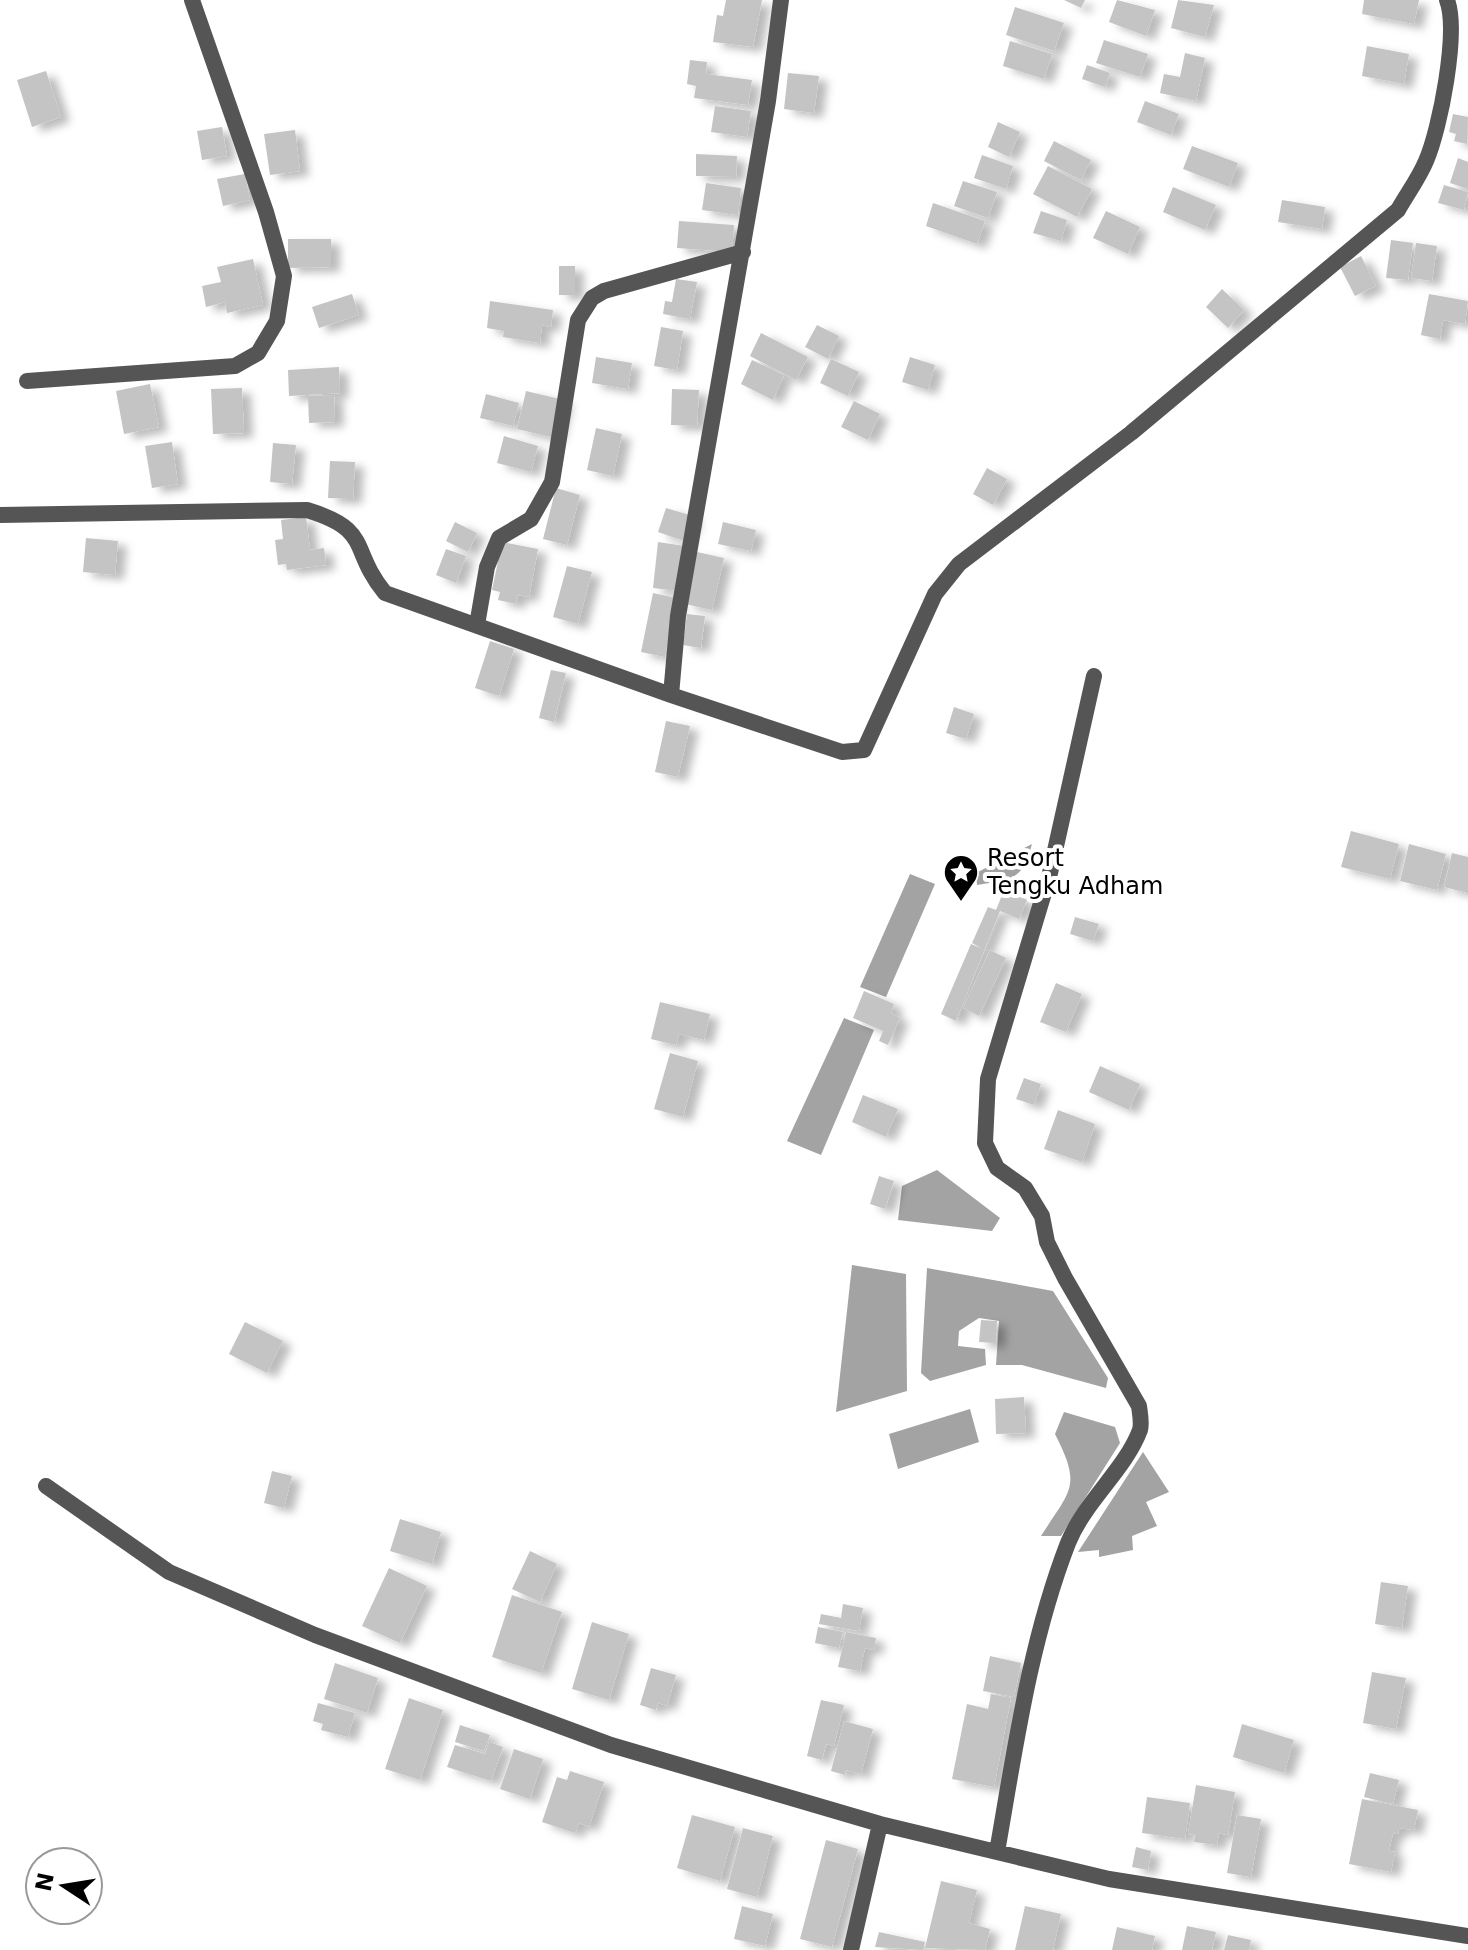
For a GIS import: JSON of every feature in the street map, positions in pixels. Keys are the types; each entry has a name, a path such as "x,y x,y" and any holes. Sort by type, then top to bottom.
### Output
{"street":[{"path":"27,381 235,366 258,353 277,321 284,276 261,199 192,0"},
{"path":"671,695 678,616 743,252 781,0"},
{"path":"0,515 307,510 336,519 352,531 371,576 385,593 842,752 864,750 935,594 959,564 1131,433 1346,258 1398,210 1426,162 1439,120 1451,10 1447,0"},
{"path":"477,625 487,567 499,538 531,519 541,507 552,482 578,320 584,309 604,291 743,252"},
{"path":"997,1852 1021,1713 1069,1541 1092,1498 1141,1427 1139,1406 1065,1278 1047,1242 1042,1216 1025,1188 997,1168 985,1143 988,1079 1050,873 1094,676"},
{"path":"46,1486 169,1572 315,1635 611,1745 880,1824 1109,1879 1468,1936"},
{"path":"851,1950 880,1824"}],"shaded area":[{"path":"1032,844 1020,872 1008,879 977,885 976,873"},
{"path":"910,874 935,884 886,997 860,987"},
{"path":"844,1018 874,1030 821,1155 787,1141"},
{"path":"937,1170 1000,1218 992,1231 898,1220 902,1186"},
{"path":"852,1265 906,1274 907,1391 836,1412"},
{"path":"927,1268 1053,1291 1108,1378 1106,1388 1022,1365 996,1365 999,1321 979,1318 959,1331 958,1346 985,1349 986,1365 930,1381 921,1373"},
{"path":"970,1409 979,1442 898,1469 889,1434"},
{"path":"1064,1412 1115,1427 1120,1443 1061,1536 1041,1536 1060,1508 1069,1487 1068,1466 1055,1434"},
{"path":"1143,1452 1169,1492 1146,1502 1157,1526 1132,1536 1133,1550 1099,1557 1099,1550 1078,1552"}],"building":[{"path":"726,0 762,0 753,47 713,42 717,15 723,16"},
{"path":"1064,0 1085,0 1081,8"},
{"path":"1117,0 1155,10 1146,36 1109,22"},
{"path":"1178,0 1214,5 1205,37 1171,28"},
{"path":"1364,0 1419,0 1414,24 1362,14"},
{"path":"1015,7 1064,23 1054,51 1006,35"},
{"path":"1104,40 1148,54 1140,77 1096,63"},
{"path":"1010,41 1052,54 1044,79 1003,66"},
{"path":"1367,46 1409,54 1404,84 1362,76"},
{"path":"1185,53 1205,58 1196,101 1160,93 1164,74 1180,77"},
{"path":"690,60 707,62 706,74 752,80 748,105 694,98 696,86 687,84"},
{"path":"1087,65 1110,73 1105,87 1082,79"},
{"path":"46,71 61,117 32,127 17,80"},
{"path":"788,73 819,76 814,113 784,109"},
{"path":"1145,101 1179,114 1171,135 1137,122"},
{"path":"715,106 751,111 747,137 711,132"},
{"path":"1453,114 1468,117 1467,144 1454,141 1456,134 1449,132"},
{"path":"998,122 1020,132 1009,157 988,147"},
{"path":"222,127 227,156 202,160 197,131"},
{"path":"295,130 300,171 270,175 264,134"},
{"path":"1054,141 1091,160 1081,180 1044,161"},
{"path":"1192,146 1238,163 1229,187 1183,169"},
{"path":"696,154 737,156 736,177 696,176"},
{"path":"982,155 1013,166 1006,189 974,178"},
{"path":"1458,158 1468,162 1468,189 1450,183"},
{"path":"1048,166 1092,189 1077,217 1033,194"},
{"path":"245,174 250,200 223,206 217,179"},
{"path":"963,181 997,192 988,218 954,206"},
{"path":"706,183 741,188 738,215 702,210"},
{"path":"1444,185 1468,192 1464,210 1438,203"},
{"path":"1173,187 1216,205 1205,230 1163,212"},
{"path":"1282,200 1325,207 1322,229 1278,222"},
{"path":"933,203 985,221 977,244 926,226"},
{"path":"1041,211 1067,220 1061,241 1033,233"},
{"path":"1106,211 1140,227 1128,254 1093,238"},
{"path":"679,221 734,225 732,252 677,248"},
{"path":"288,239 331,239 331,267 288,268"},
{"path":"1391,240 1413,243 1408,280 1386,278"},
{"path":"1416,243 1437,246 1432,281 1411,278"},
{"path":"1361,256 1376,286 1355,296 1340,267"},
{"path":"253,259 263,305 227,313 225,302 206,307 202,286 221,282 217,267"},
{"path":"559,266 575,266 575,295 559,295"},
{"path":"676,279 697,282 690,319 663,314 665,301 672,302"},
{"path":"1222,289 1244,310 1228,328 1206,307"},
{"path":"352,294 359,315 319,328 312,307"},
{"path":"1429,294 1468,301 1465,324 1443,320 1440,339 1421,335"},
{"path":"490,301 553,310 551,327 542,325 540,343 503,337 504,331 487,328"},
{"path":"817,325 839,336 828,359 805,347"},
{"path":"661,327 683,331 677,370 654,366"},
{"path":"761,333 808,357 796,380 750,356"},
{"path":"596,357 632,363 628,389 592,383"},
{"path":"910,357 935,365 928,390 902,382"},
{"path":"831,359 859,372 848,396 820,383"},
{"path":"752,360 784,375 773,400 741,384"},
{"path":"339,367 340,393 289,396 288,370"},
{"path":"150,384 159,427 124,434 116,391"},
{"path":"242,388 244,433 213,434 211,389"},
{"path":"672,389 699,390 697,426 671,425"},
{"path":"526,391 564,400 555,438 517,429"},
{"path":"486,394 519,403 513,426 480,418"},
{"path":"334,395 335,422 309,423 308,396"},
{"path":"854,401 880,414 868,440 841,427"},
{"path":"596,428 622,434 613,476 587,470"},
{"path":"504,436 538,446 531,472 497,463"},
{"path":"172,442 178,484 152,488 145,446"},
{"path":"273,443 296,445 292,484 270,482"},
{"path":"330,461 355,462 353,499 328,498"},
{"path":"987,468 1007,479 993,505 973,494"},
{"path":"556,488 580,495 567,545 543,539"},
{"path":"666,508 693,516 684,541 658,532"},
{"path":"306,517 310,550 324,548 326,565 287,570 286,564 278,565 275,540 283,539 281,520"},
{"path":"455,522 477,533 468,552 446,541"},
{"path":"723,522 756,530 751,551 718,544"},
{"path":"86,538 118,541 115,575 83,572"},
{"path":"502,542 538,549 529,597 518,595 516,604 498,600 500,592 492,590"},
{"path":"658,542 685,546 680,591 653,588"},
{"path":"446,549 466,556 456,583 436,575"},
{"path":"697,552 724,558 712,610 685,604"},
{"path":"567,566 592,572 578,624 553,617"},
{"path":"653,593 676,598 665,657 641,652"},
{"path":"687,614 705,616 701,648 683,645"},
{"path":"490,641 514,649 499,696 475,688"},
{"path":"551,670 566,673 554,722 539,718"},
{"path":"954,707 974,714 966,739 946,733"},
{"path":"666,721 690,726 678,777 655,772"},
{"path":"1351,831 1399,844 1390,879 1341,867"},
{"path":"1409,844 1446,854 1437,890 1400,881"},
{"path":"1452,853 1468,857 1468,893 1444,887"},
{"path":"1004,890 1027,900 1019,919 1000,911 956,1021 941,1014 971,944 981,948 972,943 988,907 996,910"},
{"path":"1075,917 1099,924 1093,941 1070,934"},
{"path":"990,950 1006,958 979,1016 963,1008"},
{"path":"1056,983 1082,994 1066,1032 1040,1022"},
{"path":"864,991 894,1004 891,1013 900,1018 888,1045 879,1041 883,1031 853,1018"},
{"path":"660,1002 710,1014 704,1040 679,1034 676,1045 651,1039"},
{"path":"670,1053 698,1061 683,1117 654,1109"},
{"path":"1100,1066 1140,1084 1129,1110 1089,1092"},
{"path":"1024,1078 1041,1084 1034,1105 1016,1099"},
{"path":"863,1095 898,1109 886,1137 852,1122"},
{"path":"1058,1110 1095,1124 1082,1162 1044,1149"},
{"path":"879,1176 894,1181 885,1209 870,1204"},
{"path":"981,1320 997,1321 996,1343 979,1342"},
{"path":"245,1322 283,1341 267,1373 229,1354"},
{"path":"1024,1397 1026,1433 996,1434 995,1399"},
{"path":"272,1471 292,1476 284,1508 264,1503"},
{"path":"400,1519 441,1532 432,1564 390,1551"},
{"path":"530,1551 557,1564 540,1602 512,1589"},
{"path":"389,1568 427,1586 400,1643 362,1626"},
{"path":"1381,1582 1408,1586 1402,1628 1375,1624"},
{"path":"512,1595 562,1612 541,1673 492,1657"},
{"path":"843,1604 863,1608 859,1631 819,1624 821,1614 841,1618"},
{"path":"592,1622 629,1634 609,1700 572,1689"},
{"path":"818,1627 843,1632 839,1648 815,1643"},
{"path":"846,1632 876,1638 874,1650 865,1648 860,1671 838,1667"},
{"path":"990,1656 1021,1663 1014,1697 983,1691"},
{"path":"335,1663 378,1678 367,1713 324,1699"},
{"path":"651,1668 676,1675 667,1706 658,1703 656,1710 640,1705"},
{"path":"1372,1672 1406,1678 1396,1729 1363,1723"},
{"path":"991,1694 1011,1698 994,1787 952,1779 967,1704 988,1709"},
{"path":"409,1698 443,1710 420,1780 385,1769"},
{"path":"821,1700 844,1705 834,1746 826,1744 822,1760 807,1756"},
{"path":"318,1703 355,1713 348,1737 321,1730 323,1724 313,1721"},
{"path":"844,1721 873,1729 861,1774 846,1770 845,1775 831,1771"},
{"path":"1242,1724 1294,1740 1284,1773 1233,1757"},
{"path":"460,1725 490,1735 484,1751 455,1742"},
{"path":"489,1742 503,1747 491,1781 447,1767 455,1745 485,1754"},
{"path":"514,1749 543,1759 530,1799 500,1789"},
{"path":"570,1771 604,1782 589,1827 579,1823 575,1833 542,1822 557,1777 567,1780"},
{"path":"1370,1773 1399,1780 1393,1804 1364,1797"},
{"path":"1196,1785 1235,1792 1228,1835 1219,1833 1217,1845 1194,1842 1195,1835 1188,1834"},
{"path":"1147,1797 1190,1803 1185,1839 1142,1833"},
{"path":"1362,1799 1418,1810 1414,1830 1399,1828 1398,1834 1393,1833 1389,1851 1395,1852 1391,1872 1349,1864"},
{"path":"692,1815 735,1827 720,1881 677,1868"},
{"path":"1237,1815 1261,1819 1251,1877 1227,1873"},
{"path":"743,1828 773,1836 757,1897 727,1889"},
{"path":"826,1840 858,1849 832,1947 800,1939"},
{"path":"1136,1847 1151,1851 1148,1870 1132,1867"},
{"path":"941,1881 977,1890 969,1923 990,1929 985,1950 925,1948"},
{"path":"742,1906 773,1914 765,1946 734,1939"},
{"path":"1025,1906 1061,1914 1053,1950 1015,1950"},
{"path":"1187,1926 1216,1932 1212,1950 1182,1950"},
{"path":"1117,1927 1155,1936 1152,1950 1112,1950"},
{"path":"879,1932 925,1942 923,1950 875,1947"},
{"path":"1228,1935 1251,1940 1249,1950 1224,1950"}],"place":[{"name":"Resort Tengku Adham","path":"961,903"}]}
